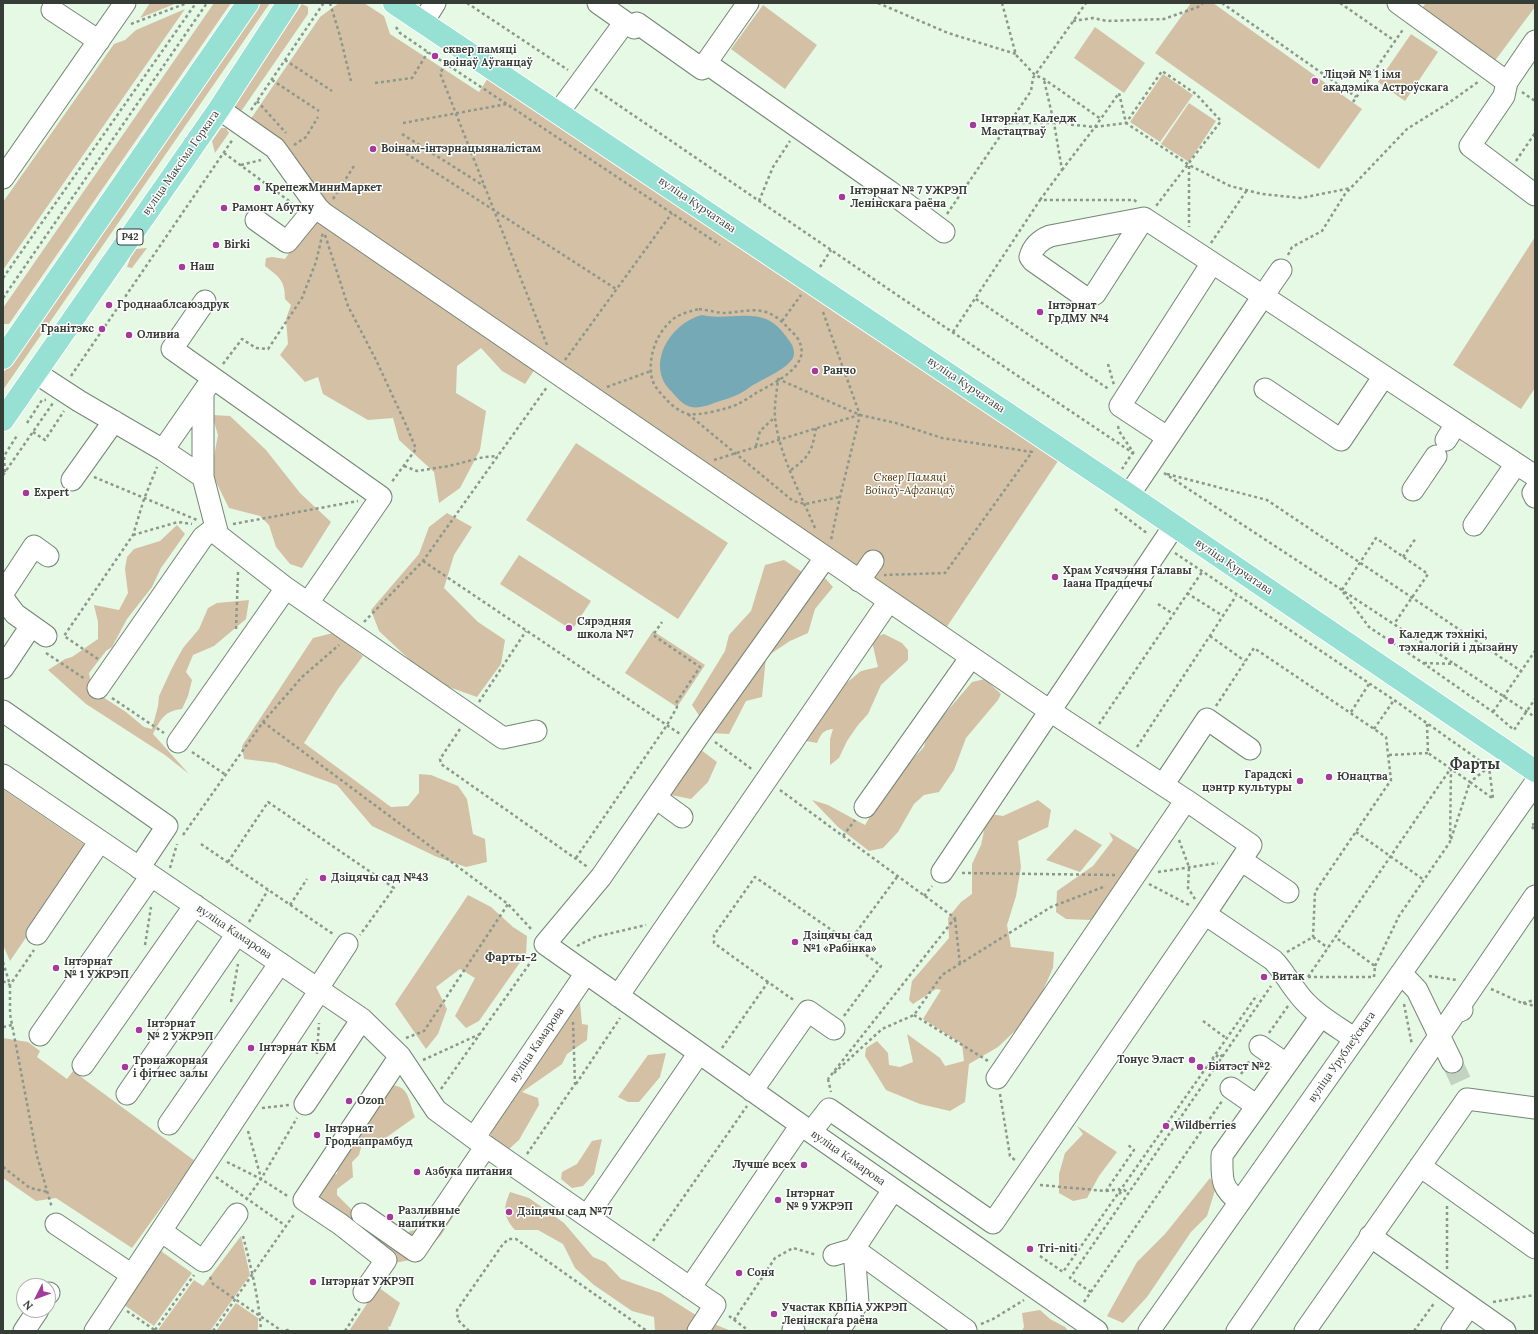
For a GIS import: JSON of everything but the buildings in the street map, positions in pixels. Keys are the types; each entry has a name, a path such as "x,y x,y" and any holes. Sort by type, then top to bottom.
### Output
{"main road":[{"path":"3,358 248,3"},
{"name":"вуліца Максіма Горкага","path":"11,427 36,373 219,109 288,3"},
{"name":"вуліца Курчатава","path":"393,12 423,22 558,113 1122,502 1174,526 1535,771"}],"street":[{"path":"3,178 125,3"},
{"path":"423,22 435,3"},
{"path":"598,3 634,28 637,23 702,69 748,3"},
{"path":"1406,9 1500,77 1504,96 1470,146 1535,194"},
{"path":"52,10 98,42"},
{"path":"558,113 625,22"},
{"path":"1500,77 1535,41"},
{"path":"706,63 941,229"},
{"path":"219,109 275,148 317,212 560,368 828,549 870,572 889,601 1050,711 1186,800 1251,845 1031,1178 993,1223 829,1109 806,1129 690,1288"},
{"path":"256,220 287,242 317,212"},
{"path":"1148,215 1095,294 1090,297 1083,296 1032,262 1030,257 1032,250 1042,240 1050,236 1148,215 1210,256 1263,296 1384,376 1446,440 1516,464 1535,476"},
{"path":"1168,437 1120,406 1210,256"},
{"path":"1122,502 1168,437 1280,270"},
{"path":"205,301 172,349 208,386 381,497 308,603"},
{"path":"36,373 67,394 163,450 203,476"},
{"path":"1265,388 1342,440 1384,376"},
{"path":"163,450 208,386"},
{"path":"208,386 203,476 218,536 286,588 503,738 536,731"},
{"path":"75,475 114,421"},
{"path":"1413,490 1446,440"},
{"path":"1474,525 1516,464"},
{"path":"1535,490 1535,497"},
{"path":"942,872 1174,526"},
{"path":"98,688 203,537 216,527"},
{"path":"3,593 34,546 48,556"},
{"path":"586,973 546,943 601,877 828,549"},
{"path":"178,742 286,588"},
{"path":"3,598 15,614 38,631 3,668"},
{"path":"624,1000 670,920 889,601"},
{"path":"865,807 971,657"},
{"path":"3,711 167,826 154,873 40,1035"},
{"path":"1163,785 1207,720 1250,749"},
{"name":"вуліца Камарова","path":"3,775 100,841 154,873 195,905 243,932 280,963 362,1019 406,1053 436,1110 480,1142 586,973 806,1129 1097,1331"},
{"name":"вуліца Урублеўскага","path":"1150,1331 1535,783"},
{"path":"656,798 682,817"},
{"path":"1000,1074 1186,800"},
{"path":"37,934 100,841"},
{"path":"1241,860 1288,892"},
{"path":"1237,1331 1439,1035 1458,1012 1535,896"},
{"path":"83,1065 195,905"},
{"path":"1205,914 1273,960 1302,985 1321,1016 1355,1039"},
{"path":"126,1094 243,932"},
{"path":"95,1331 320,990 322,982 347,944"},
{"path":"169,1124 280,963"},
{"path":"1401,973 1416,990 1452,1062"},
{"path":"754,1092 808,1011 834,1029"},
{"path":"1240,1202 1228,1193 1222,1178 1222,1155 1321,1016"},
{"path":"305,1104 362,1019"},
{"path":"1260,1046 1286,1064"},
{"path":"364,1292 386,1260 340,1224 304,1200 406,1053"},
{"path":"587,1216 705,1058"},
{"path":"1231,1088 1257,1106"},
{"path":"1305,1331 1420,1166 1465,1093 1535,1108"},
{"path":"362,1214 415,1250 480,1142 715,1305 698,1331"},
{"path":"1420,1166 1535,1248"},
{"path":"838,1331 858,1303 854,1249 894,1190"},
{"path":"161,1231 203,1261 242,1206"},
{"path":"56,1224 132,1275"},
{"path":"1370,1236 1505,1331"},
{"path":"834,1255 854,1249"},
{"path":"854,1249 966,1330 965,1331"},
{"path":"1452,1331 1469,1306"},
{"path":"24,1331 33,1318"}],"path":[{"path":"130,25 187,3"},
{"path":"3,278 196,3"},
{"path":"3,298 207,3"},
{"path":"249,114 324,3"},
{"path":"330,3 351,81"},
{"path":"467,3 583,80 953,332 1535,717"},
{"path":"878,3 948,33 1016,54"},
{"path":"1002,3 1016,54 1035,75 1044,79 1101,119"},
{"path":"941,229 1031,91 1033,78 1086,3"},
{"path":"1073,21 1092,18 1107,21 1164,19 1198,7 1202,3"},
{"path":"1222,3 1356,97"},
{"path":"1340,3 1395,41"},
{"path":"1352,102 1395,41 1406,9"},
{"path":"393,12 400,33 723,247"},
{"path":"375,83 412,78 428,52"},
{"path":"285,60 332,91"},
{"path":"446,64 440,73 548,348"},
{"path":"1126,123 1162,71 1196,94 1221,121 1189,165 1148,215"},
{"path":"1280,270 1292,247 1322,231 1345,194 1407,129 1447,104 1500,77"},
{"path":"1044,79 1054,123 1062,170"},
{"path":"272,80 319,111"},
{"path":"1040,200 1119,93 1126,123"},
{"path":"403,123 508,104"},
{"path":"290,149 306,137 318,117"},
{"path":"1010,123 1054,123 1095,127 1126,123 1189,165 1230,186 1262,194 1301,198 1351,188"},
{"path":"759,201 773,167 786,145 800,128"},
{"path":"1507,174 1535,133"},
{"path":"402,134 485,186"},
{"path":"33,432 45,440 67,394 235,136"},
{"path":"396,147 616,289"},
{"path":"224,153 240,165 317,212 354,166"},
{"path":"240,165 262,159"},
{"path":"1189,165 1189,229"},
{"path":"1210,256 1247,190"},
{"path":"182,836 263,722 302,677 353,633 423,561 616,289 672,213"},
{"path":"134,535 178,522 216,527 381,497 416,448 377,362 348,306 324,230 316,262 302,298 268,349 256,348 242,339 208,386"},
{"path":"819,268 831,250"},
{"path":"793,292 806,300"},
{"path":"782,321 800,296"},
{"path":"953,332 976,299 1116,394"},
{"path":"817,308 830,316"},
{"path":"687,414 702,414 737,405 790,372 798,364 802,354 799,341 782,321 763,311 745,310 725,313 699,309 686,312 676,317 667,325 659,336 654,348 651,362 653,380 659,391 670,404 687,414 785,496 793,501 805,504 840,497"},
{"path":"823,312 860,415 828,549"},
{"path":"1108,364 1114,387"},
{"path":"601,389 651,371"},
{"path":"778,379 860,415 896,423 942,438 1032,452"},
{"path":"778,379 775,400 775,417 780,439 815,529"},
{"path":"3,475 33,432 67,394"},
{"path":"26,423 42,400"},
{"path":"713,460 860,415"},
{"path":"756,446 760,431 775,417"},
{"path":"1118,424 1118,431 1149,463 1267,500 1521,671"},
{"path":"5,472 4,456 11,427"},
{"path":"791,470 804,461 811,450 816,428"},
{"path":"1025,448 1038,456"},
{"path":"112,668 64,636 134,535 144,499 163,450"},
{"path":"870,572 945,574 1032,452"},
{"path":"404,466 417,471 449,466 484,457 498,456"},
{"path":"75,475 144,499 216,527"},
{"path":"1122,502 1162,544 1236,596 1394,700 1489,767 1493,798 1428,753 1389,755"},
{"path":"1342,590 1376,538 1428,574 1394,624"},
{"path":"1403,557 1416,538"},
{"path":"236,630 239,551"},
{"path":"423,561 694,743 709,737 897,877 955,918 960,964"},
{"path":"1090,737 1202,572"},
{"path":"1342,590 1369,627 1493,712 1514,730 1535,699"},
{"path":"1187,593 1223,616"},
{"path":"1128,762 1236,596"},
{"path":"1158,604 1173,614"},
{"path":"576,858 666,725 677,707 676,703 700,667 653,635 662,622"},
{"path":"526,631 440,759 441,764 588,867"},
{"path":"1210,636 1245,661"},
{"path":"1207,720 1254,648 1386,737 1391,780 1315,892 1313,937"},
{"path":"1493,712 1535,651"},
{"path":"56,660 226,775"},
{"path":"1423,663 1455,664"},
{"path":"1351,712 1369,684"},
{"path":"1374,729 1394,700"},
{"path":"263,722 508,904 546,943"},
{"path":"1427,724 1428,753"},
{"path":"1302,985 1374,977 1375,966 1399,916 1450,842 1470,782 1489,767"},
{"path":"1450,842 1451,768"},
{"path":"1075,1315 1451,768"},
{"path":"201,844 352,947 394,888 268,802 228,862"},
{"path":"1172,820 1188,866 1188,888 1205,914"},
{"path":"1535,824 1531,825 1535,831"},
{"path":"1356,832 1424,880"},
{"path":"144,948 154,873 178,842"},
{"path":"942,872 1134,876 1188,866 1241,860"},
{"path":"1134,876 1205,914"},
{"path":"808,1011 714,944 714,936 755,877 881,966 834,1029"},
{"path":"849,942 897,877"},
{"path":"290,905 307,879"},
{"path":"955,918 828,1079 882,1028 914,1015 942,975 1051,907 1107,886"},
{"path":"230,1006 243,932 268,890"},
{"path":"406,1053 424,1031 508,904"},
{"path":"440,1092 546,943 595,936 670,920"},
{"path":"10,985 36,946 37,934"},
{"path":"1313,937 1328,948"},
{"path":"1273,960 1313,937"},
{"path":"1335,937 1375,966"},
{"path":"3,962 10,985 10,1014 37,1156 48,1192 30,1188 3,1168"},
{"path":"1423,976 1476,983 1522,1003 1535,1006"},
{"path":"3,981 10,985"},
{"path":"1091,1292 1070,1278 1275,981"},
{"path":"705,1058 768,982"},
{"path":"572,994 575,1084"},
{"path":"1040,1256 1063,1272 1257,995"},
{"path":"1403,998 1413,1049 1414,1073"},
{"path":"526,1156 575,1084 624,1000"},
{"path":"1522,1003 1535,1000"},
{"path":"914,1015 1000,1074 1010,1156 1031,1178 1106,1191 1121,1189"},
{"path":"317,1057 319,1018"},
{"path":"1203,1020 1226,1038"},
{"path":"3,1027 12,1025"},
{"path":"406,1053 481,1033"},
{"path":"1207,1066 1209,1066 1219,1054 1223,1057"},
{"path":"651,1243 754,1092"},
{"path":"261,1179 241,1110 305,1104"},
{"path":"262,1331 242,1206 261,1179 305,1104"},
{"path":"1106,1191 1134,1150 1127,1144"},
{"path":"213,1331 252,1274 286,1226 304,1200 293,1199 261,1179 212,1154 208,1164 208,1169 242,1206 286,1226"},
{"path":"1414,1331 1447,1284 1448,1186"},
{"path":"1115,1197 1124,1190 1129,1193"},
{"path":"469,1331 458,1320 457,1310 503,1244 509,1239 516,1239 647,1331"},
{"path":"734,1320 775,1258 793,1248 815,1255 834,1255"},
{"path":"203,1261 213,1284 282,1331"},
{"path":"114,1303 156,1330 203,1261"},
{"path":"993,1319 1038,1290"},
{"path":"345,1331 364,1302 364,1292"},
{"path":"1469,1306 1535,1295"},
{"path":"715,1305 749,1331"},
{"path":"286,1331 290,1331"}],"green space":[{"path":"150,3 177,3 140,18"},
{"path":"214,3 231,3 9,324 3,324 3,308"},
{"path":"257,3 270,3 3,390 3,373"},
{"name":"Сквер Памяці Воінаў-Афганцаў","path":"339,3 364,3 384,16 390,34 479,92 488,78 1058,461 944,631 334,213 250,120 320,17"},
{"path":"1191,3 1213,3 1362,109 1319,169 1155,53"},
{"path":"1426,3 1535,3 1535,7 1494,62 1422,8"},
{"path":"302,4 308,7 308,14 242,110 236,111 234,101"},
{"path":"763,5 817,45 785,89 731,49"},
{"path":"185,9 3,270 3,202 114,44 125,40 136,30"},
{"path":"1095,27 1145,63 1124,93 1074,58"},
{"path":"1411,34 1438,52 1405,101 1378,82"},
{"path":"1163,74 1193,95 1160,142 1130,122"},
{"path":"1189,103 1216,121 1189,162 1161,144"},
{"path":"221,128 226,128 229,133 215,153 212,141"},
{"path":"329,221 535,369 525,384 502,371 481,348 457,366 456,393 486,411 480,450 460,488 439,503 434,472 399,440 393,418 368,420 323,394 318,377 305,382 280,355 288,344 286,319 291,305 285,299 284,287 280,280 265,266 266,258 272,257 285,259 304,231 312,224"},
{"path":"1535,237 1535,388 1521,409 1453,365"},
{"path":"147,248 132,268 127,267 131,256 136,249"},
{"path":"212,415 230,416 266,450 300,493 331,522 302,568 290,564 276,547 269,525 260,516 229,508 211,472 218,435"},
{"path":"576,443 728,543 678,619 526,520"},
{"path":"447,513 472,527 454,555 444,588 478,622 505,640 501,664 477,697 432,681 379,631 371,610 419,554 429,527"},
{"path":"177,525 185,534 161,568 152,587 127,619 112,647 106,651 89,673 92,690 126,712 144,727 152,729 159,696 183,648 199,629 208,608 217,603 249,600 246,619 214,646 193,655 186,672 192,680 188,696 182,709 167,714 158,724 153,734 189,774 165,755 86,704 48,670 65,659 72,657 98,639 98,622 94,605 119,610 128,593 125,569 127,557 134,549 160,541"},
{"path":"519,555 591,601 572,630 500,584"},
{"path":"784,560 802,572 824,577 833,587 815,609 808,633 790,641 766,657 762,697 746,701 729,734 711,733 692,705 725,651 729,635 751,611 765,565"},
{"path":"653,631 705,665 677,707 625,673"},
{"path":"333,633 363,656 338,689 304,743 391,807 408,806 419,793 419,774 431,775 458,786 467,799 473,834 485,839 487,862 466,867 437,857 372,826 337,785 276,763 244,759 242,746 313,638"},
{"path":"884,634 902,643 908,650 908,660 881,685 868,714 847,741 839,758 830,765 830,739 833,729 827,730 823,733 817,743 806,741 839,689 861,671 878,667 871,638"},
{"path":"985,679 1001,694 998,700 966,738 954,770 939,792 924,795 914,804 898,832 883,848 869,851 838,827 812,800 828,805 865,825 905,767 924,747 929,725 943,716 972,682"},
{"path":"701,750 717,762 708,782 691,799 666,794"},
{"path":"3,789 88,847 10,961 3,945"},
{"path":"1038,800 1051,810 1048,827 1018,841 1021,867 1016,896 1007,925 1011,947 1054,952 1053,968 1032,1015 998,1047 969,1064 965,1102 950,1111 920,1104 886,1090 865,1056 866,1048 877,1041 888,1053 889,1065 900,1067 913,1062 907,1034 940,1058 945,1066 964,1061 962,1044 923,1019 941,990 936,989 913,1004 909,1000 912,981 949,938 948,918 961,902 972,894 972,864 981,845 985,826 990,814 1003,816"},
{"path":"1075,829 1102,845 1080,872 1046,860"},
{"path":"1109,832 1140,851 1091,920 1066,919 1056,912 1057,891 1093,866 1113,840"},
{"path":"468,895 491,907 513,927 527,936 526,954 479,1021 466,1028 455,1016 475,978 460,969 436,987 447,1009 438,1034 426,1049 395,1004"},
{"path":"580,1003 582,1024 588,1025 587,1040 567,1054 562,1064 522,1092 538,1098 539,1105 519,1140 509,1149 491,1147 491,1117 563,1017"},
{"path":"3,1038 28,1042 40,1051 37,1057 67,1079 73,1071 195,1161 132,1248 56,1198 36,1201 3,1178"},
{"path":"666,1053 660,1077 639,1102 628,1102 618,1097 648,1055"},
{"path":"387,1085 395,1085 404,1090 407,1094 415,1117 387,1137 384,1147 363,1140 359,1155 352,1162 353,1177 337,1189 337,1195 363,1221 399,1242 410,1231 418,1230 423,1218 451,1185 468,1179 464,1200 441,1235 421,1258 394,1263 316,1202 328,1176 337,1174 340,1154"},
{"path":"1077,1126 1117,1152 1099,1176 1087,1198 1073,1201 1059,1193 1059,1174 1065,1153 1083,1134"},
{"path":"602,1139 594,1174 583,1186 572,1188 561,1179 562,1172 577,1164 592,1141"},
{"path":"1210,1178 1216,1187 1207,1216 1191,1232 1147,1297 1123,1323 1107,1316 1137,1262 1165,1234"},
{"path":"510,1192 529,1198 564,1223 593,1257 605,1262 621,1279 661,1293 702,1319 731,1331 655,1331 654,1317 632,1311 594,1285 575,1268 563,1244 538,1230 515,1230 508,1220 505,1212 506,1203"},
{"path":"241,1236 250,1275 210,1331 159,1331 158,1330 194,1280 203,1286"},
{"path":"158,1249 192,1273 154,1326 120,1302"},
{"path":"378,1287 400,1303 390,1327 388,1326 389,1331 349,1331"},
{"path":"236,1303 258,1318 258,1331 216,1331"},
{"path":"1040,1310 1050,1319 1065,1327 1068,1331 1022,1331 1024,1327 1022,1313"}],"water":[{"path":"702,315 718,317 753,316 768,320 780,328 791,343 794,350 793,358 779,370 736,396 702,407 688,406 678,399 664,382 660,364 665,345 670,337 685,323"}],"tunnel":[{"path":"1452,1062 1463,1086"}],"place":[{"name":"сквер памяці воінаў Аўганцаў","path":"435,56"},
{"name":"Ліцэй № 1 імя акадэміка Астроўскага","path":"1315,81"},
{"name":"Інтэрнат Каледж Мастацтваў","path":"973,125"},
{"name":"Воінам-інтэрнацыяналістам","path":"373,149"},
{"name":"КрепежМиниМаркет","path":"257,188"},
{"name":"Інтэрнат № 7 УЖРЭП Ленінскага раёна","path":"842,197"},
{"name":"Рамонт Абутку","path":"224,208"},
{"name":"Birki","path":"216,245"},
{"name":"Наш","path":"182,267"},
{"name":"Гроднааблсаюздрук","path":"109,305"},
{"name":"Інтэрнат ГрДМУ №4","path":"1040,312"},
{"name":"Гранітэкс","path":"102,329"},
{"name":"Оливиа","path":"129,335"},
{"name":"Ранчо","path":"815,371"},
{"name":"Expert","path":"26,493"},
{"name":"Храм Усячэння Галавы Іаана Прадцечы","path":"1055,577"},
{"name":"Сярэдняя школа №7","path":"569,628"},
{"name":"Каледж тэхнікі, тэхналогій і дызайну","path":"1391,641"},
{"name":"Юнацтва","path":"1329,777"},
{"name":"Гарадскі цэнтр культуры","path":"1300,781"},
{"name":"Дзіцячы сад №43","path":"323,878"},
{"name":"Дзіцячы сад №1 «Рабінка»","path":"795,942"},
{"name":"Інтэрнат № 1 УЖРЭП","path":"56,968"},
{"name":"Витак","path":"1264,977"},
{"name":"Інтэрнат № 2 УЖРЭП","path":"139,1030"},
{"name":"Інтэрнат КБМ","path":"251,1048"},
{"name":"Тонус Эласт","path":"1192,1060"},
{"name":"Трэнажорная і фітнес залы","path":"125,1067"},
{"name":"Біятэст №2","path":"1200,1067"},
{"name":"Ozon","path":"349,1101"},
{"name":"Wildberries","path":"1166,1126"},
{"name":"Інтэрнат Гроднапрамбуд","path":"317,1135"},
{"name":"Лучше всех","path":"804,1165"},
{"name":"Азбука питания","path":"417,1172"},
{"name":"Інтэрнат № 9 УЖРЭП","path":"778,1200"},
{"name":"Дзіцячы сад №77","path":"509,1212"},
{"name":"Разливные напитки","path":"390,1217"},
{"name":"Tri-niti","path":"1030,1249"},
{"name":"Соня","path":"739,1273"},
{"name":"Інтэрнат УЖРЭП","path":"313,1282"},
{"name":"Участак КВПіА УЖРЭП Ленінскага раёна","path":"774,1314"}],"district":[{"name":"Фарты","path":"1475,765"},
{"name":"Фарты-2","path":"511,958"}]}
